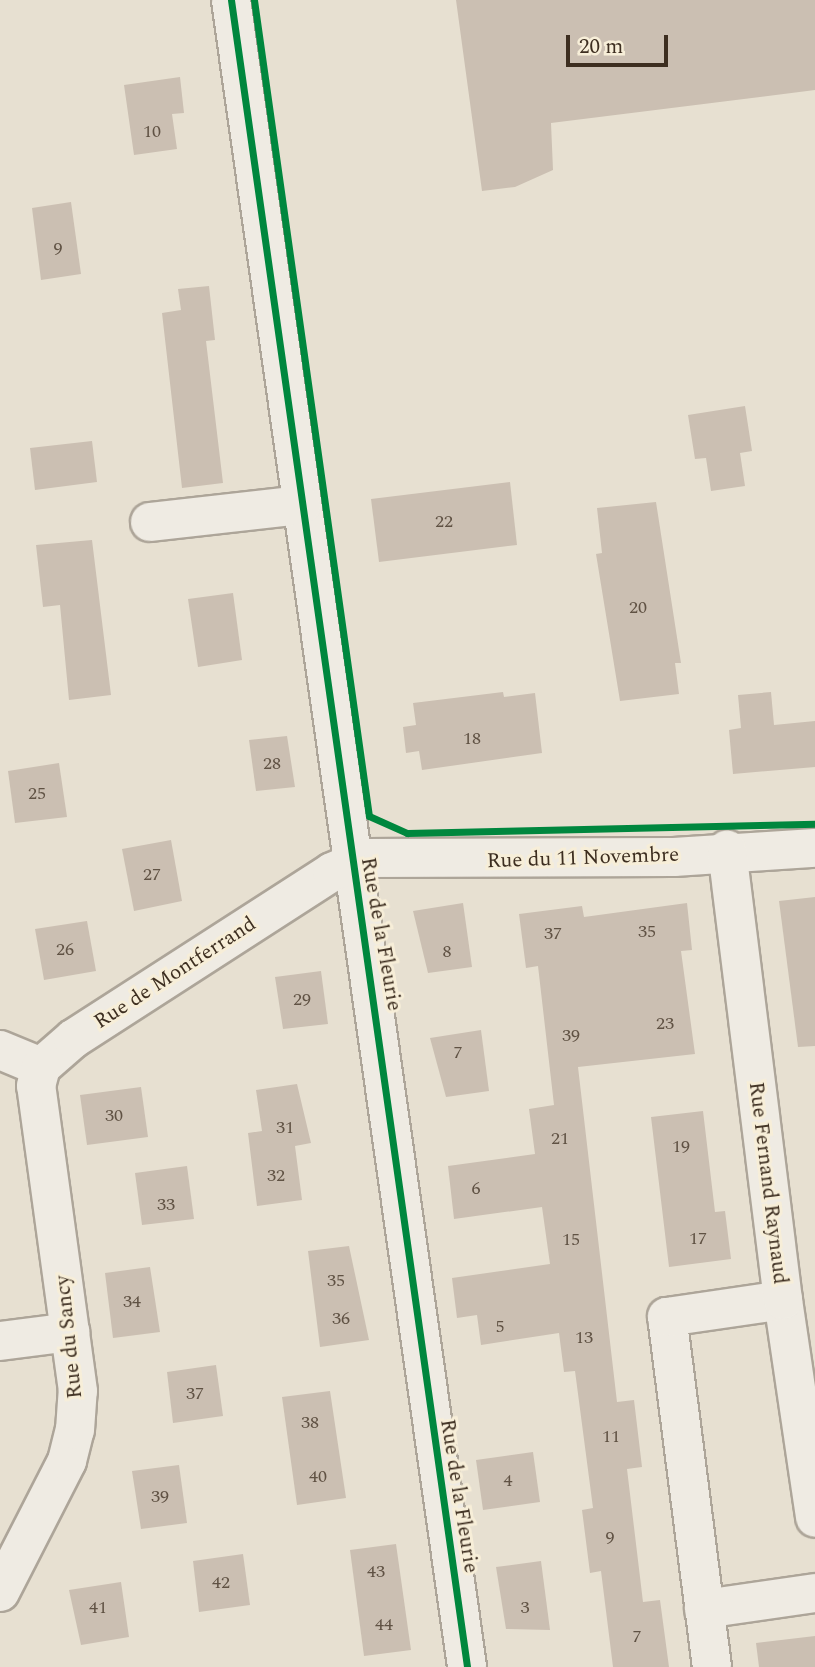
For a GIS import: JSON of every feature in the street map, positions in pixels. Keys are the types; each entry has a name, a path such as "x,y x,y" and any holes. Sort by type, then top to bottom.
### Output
{"street":[{"name":"Rue de la Fleurie","path":"230,0 351,863 398,1154 467,1667"},
{"path":"150,522 301,505"},
{"name":"Rue du 11 Novembre","path":"351,863 674,857 727,849 815,848"},
{"name":"Rue Fernand Raynaud","path":"712,1667 667,1317 783,1300 727,849"},
{"name":"Rue de Montferrand","path":"41,1067 84,1032 351,863"},
{"path":"0,1050 41,1067"},
{"name":"Rue du Sancy","path":"0,1592 70,1451 78,1391 36,1086 41,1067"},
{"path":"783,1300 815,1518"},
{"path":"0,1341 70,1332"},
{"path":"704,1609 815,1593"}],"building":[{"path":"456,0 815,0 815,90 551,123 553,170 515,187 482,191"},
{"path":"180,77 184,113 172,114 177,149 134,155 124,85"},
{"path":"71,202 81,274 41,280 32,208"},
{"path":"209,286 215,340 206,341 223,483 182,488 162,313 181,310 178,289"},
{"path":"745,406 752,451 740,453 745,486 711,491 706,458 695,459 688,415"},
{"path":"92,441 97,482 35,490 30,448"},
{"path":"510,482 517,545 379,562 371,499"},
{"path":"656,502 681,663 675,663 679,694 620,701 596,554 602,553 597,508"},
{"path":"92,540 111,695 69,700 60,605 43,607 36,545"},
{"path":"233,593 242,660 198,667 188,599"},
{"path":"503,692 504,697 535,693 542,753 422,770 419,751 406,753 403,727 416,725 413,703"},
{"path":"771,692 774,725 815,721 815,767 733,774 729,730 741,728 738,695"},
{"path":"287,736 295,787 256,791 249,740"},
{"path":"59,763 67,817 15,823 8,771"},
{"path":"171,840 182,901 134,911 122,849"},
{"path":"815,897 815,1046 798,1047 779,901"},
{"path":"463,903 472,967 428,973 413,911"},
{"path":"687,903 692,950 681,951 695,1054 578,1067 617,1402 634,1400 642,1467 627,1469 643,1602 660,1600 669,1667 613,1667 601,1571 590,1573 582,1510 593,1508 575,1371 564,1372 559,1333 481,1345 477,1315 457,1318 452,1278 550,1264 542,1207 454,1219 448,1166 535,1154 529,1109 554,1105 538,966 526,968 519,914 582,906 584,917"},
{"path":"87,921 96,971 44,980 35,929"},
{"path":"321,971 328,1024 283,1029 275,977"},
{"path":"481,1030 489,1091 446,1097 430,1038"},
{"path":"297,1084 311,1143 295,1146 302,1200 257,1206 248,1133 262,1131 256,1090"},
{"path":"141,1087 148,1137 87,1145 80,1095"},
{"path":"703,1111 715,1212 725,1211 731,1259 669,1267 651,1117"},
{"path":"187,1166 194,1219 142,1225 135,1173"},
{"path":"349,1246 369,1340 320,1347 308,1251"},
{"path":"150,1267 160,1332 113,1338 105,1273"},
{"path":"216,1365 223,1416 173,1423 167,1372"},
{"path":"330,1391 346,1498 297,1505 282,1397"},
{"path":"533,1452 540,1502 483,1510 476,1460"},
{"path":"179,1465 187,1523 141,1529 132,1471"},
{"path":"396,1544 411,1650 364,1656 350,1550"},
{"path":"243,1554 250,1605 199,1612 193,1561"},
{"path":"541,1561 550,1630 506,1629 496,1567"},
{"path":"121,1582 129,1637 81,1645 69,1590"},
{"path":"815,1636 815,1667 759,1667 756,1643"}],"cycle path":[{"path":"231,0 467,1667"},
{"path":"254,0 369,816 407,833 815,824"}]}
